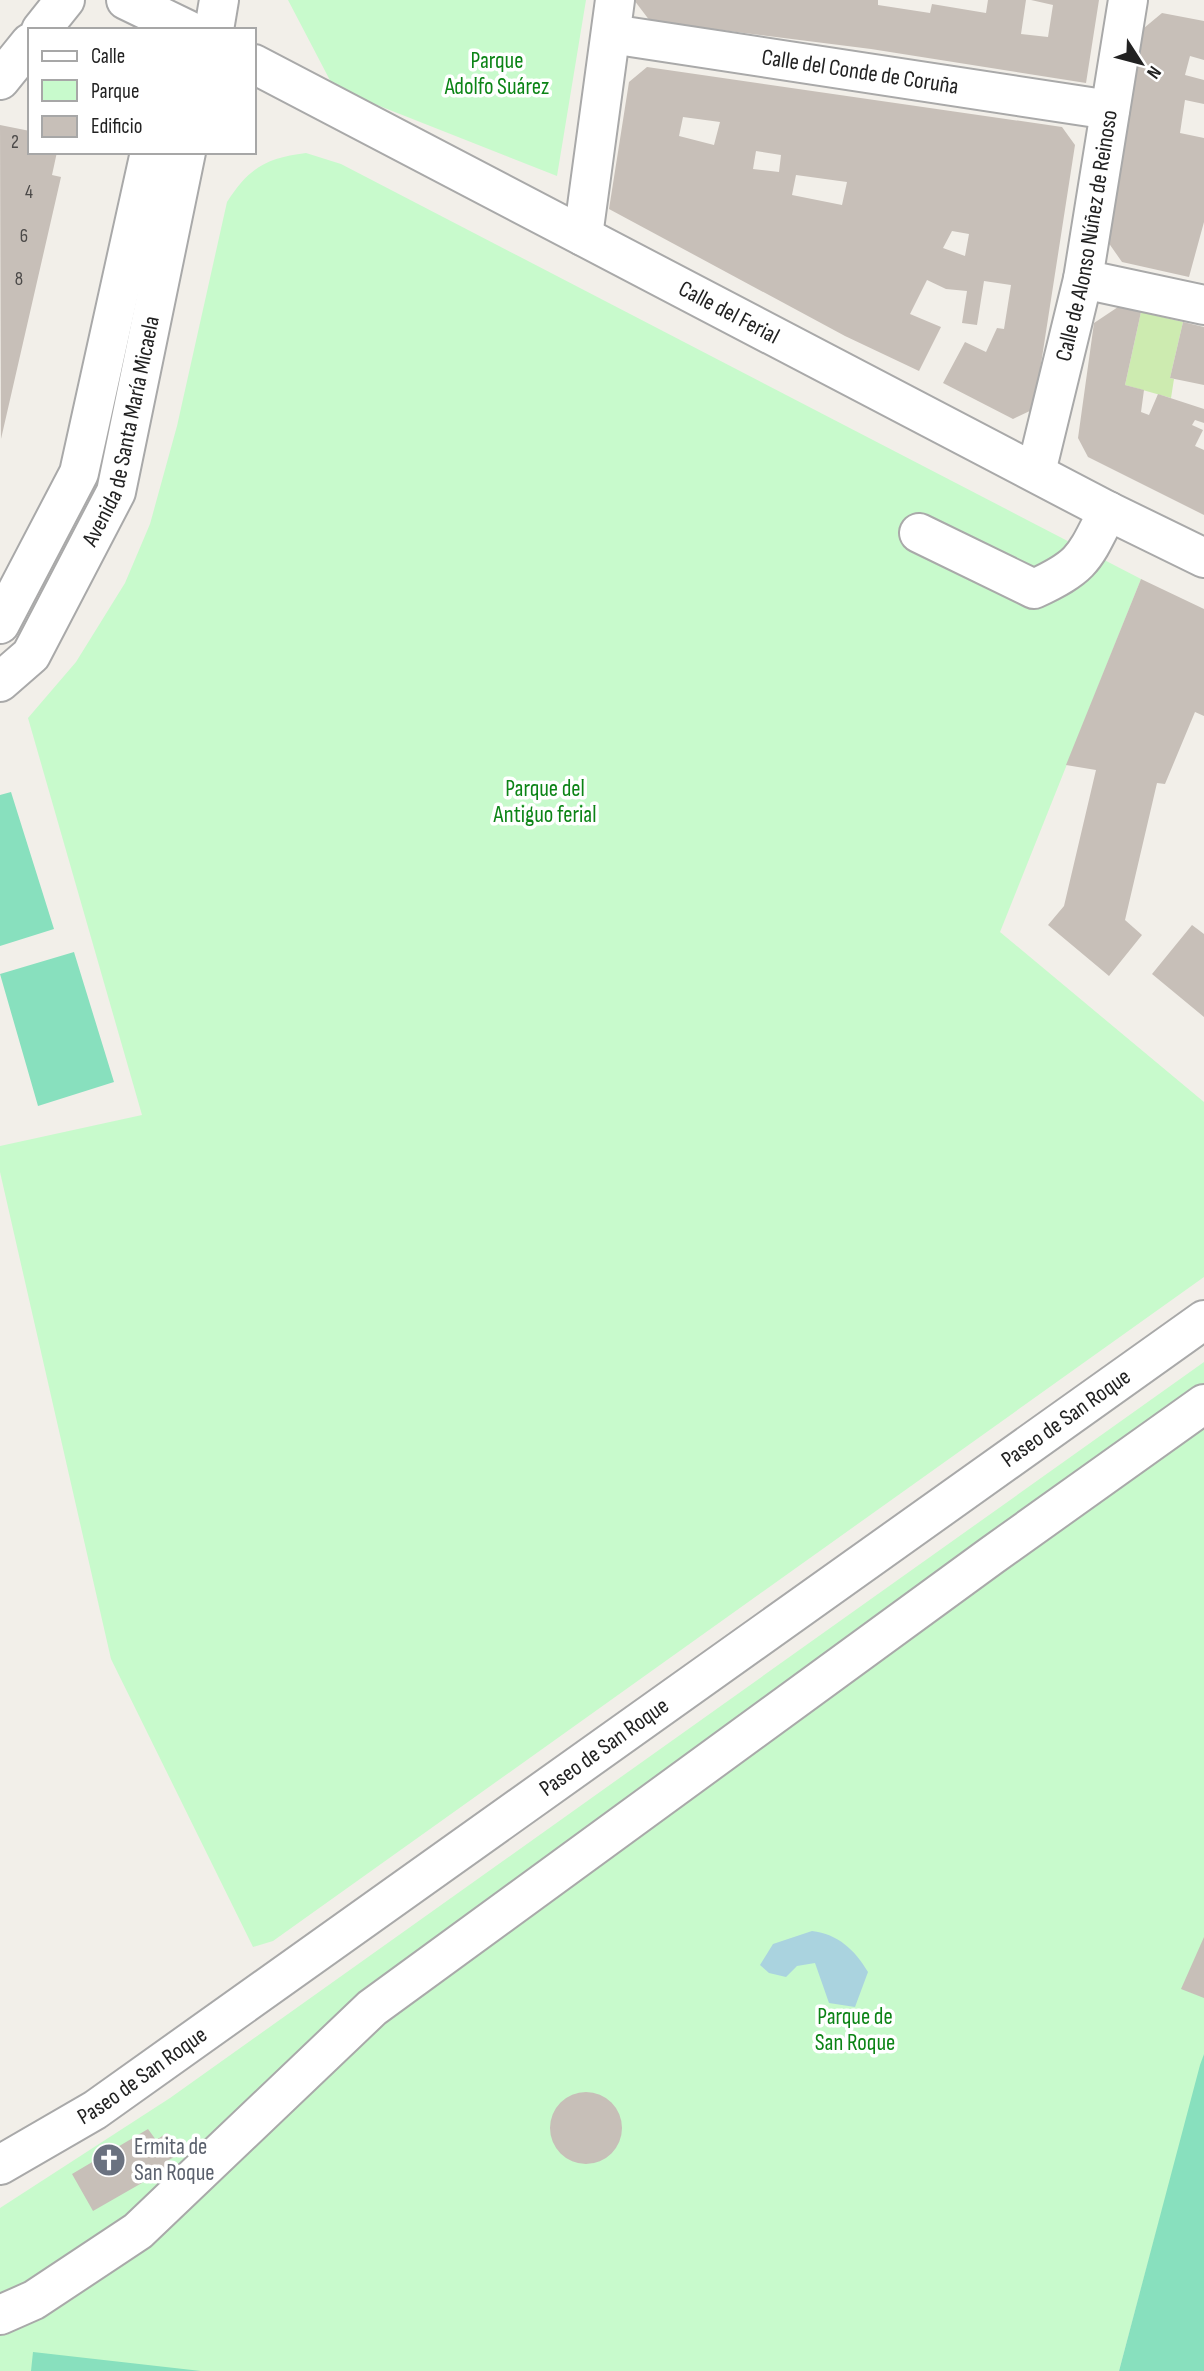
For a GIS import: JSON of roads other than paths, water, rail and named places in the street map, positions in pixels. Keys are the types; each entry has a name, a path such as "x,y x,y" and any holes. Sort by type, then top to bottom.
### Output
{"street":[{"path":"43,28 65,0"},
{"path":"126,0 189,23 219,0"},
{"name":"Calle de Alonso Núñez de Reinoso","path":"1036,472 1083,279 1128,0"},
{"path":"583,236 613,17"},
{"name":"Calle del Conde de Coruña","path":"613,17 1110,110"},
{"path":"0,80 28,45"},
{"name":"Calle del Ferial","path":"256,65 1108,511 1204,558"},
{"name":"Avenida de Santa María Micaela","path":"0,624 79,473 150,154"},
{"name":"Avenida de Santa María Micaela","path":"0,682 31,655 116,492 186,154"},
{"path":"1083,279 1204,305"},
{"path":"919,534 1034,589 1061,576 1082,561 1108,511"},
{"name":"Paseo de San Roque","path":"0,2165 95,2110 1204,1320"},
{"path":"0,2315 34,2300 138,2231 372,2008 1204,1404"}],"water":[{"path":"812,1931 845,1944 868,1972 855,2007 829,2003 815,1963 797,1966 786,1977 769,1973 760,1965 773,1944"}],"place":[{"name":"Ermita de San Roque","path":"109,2160"}],"park label":[{"name":"Parque Adolfo Suárez","path":"497,74"},
{"name":"Parque del Antiguo ferial","path":"545,802"},
{"name":"Parque de San Roque","path":"855,2030"}]}
